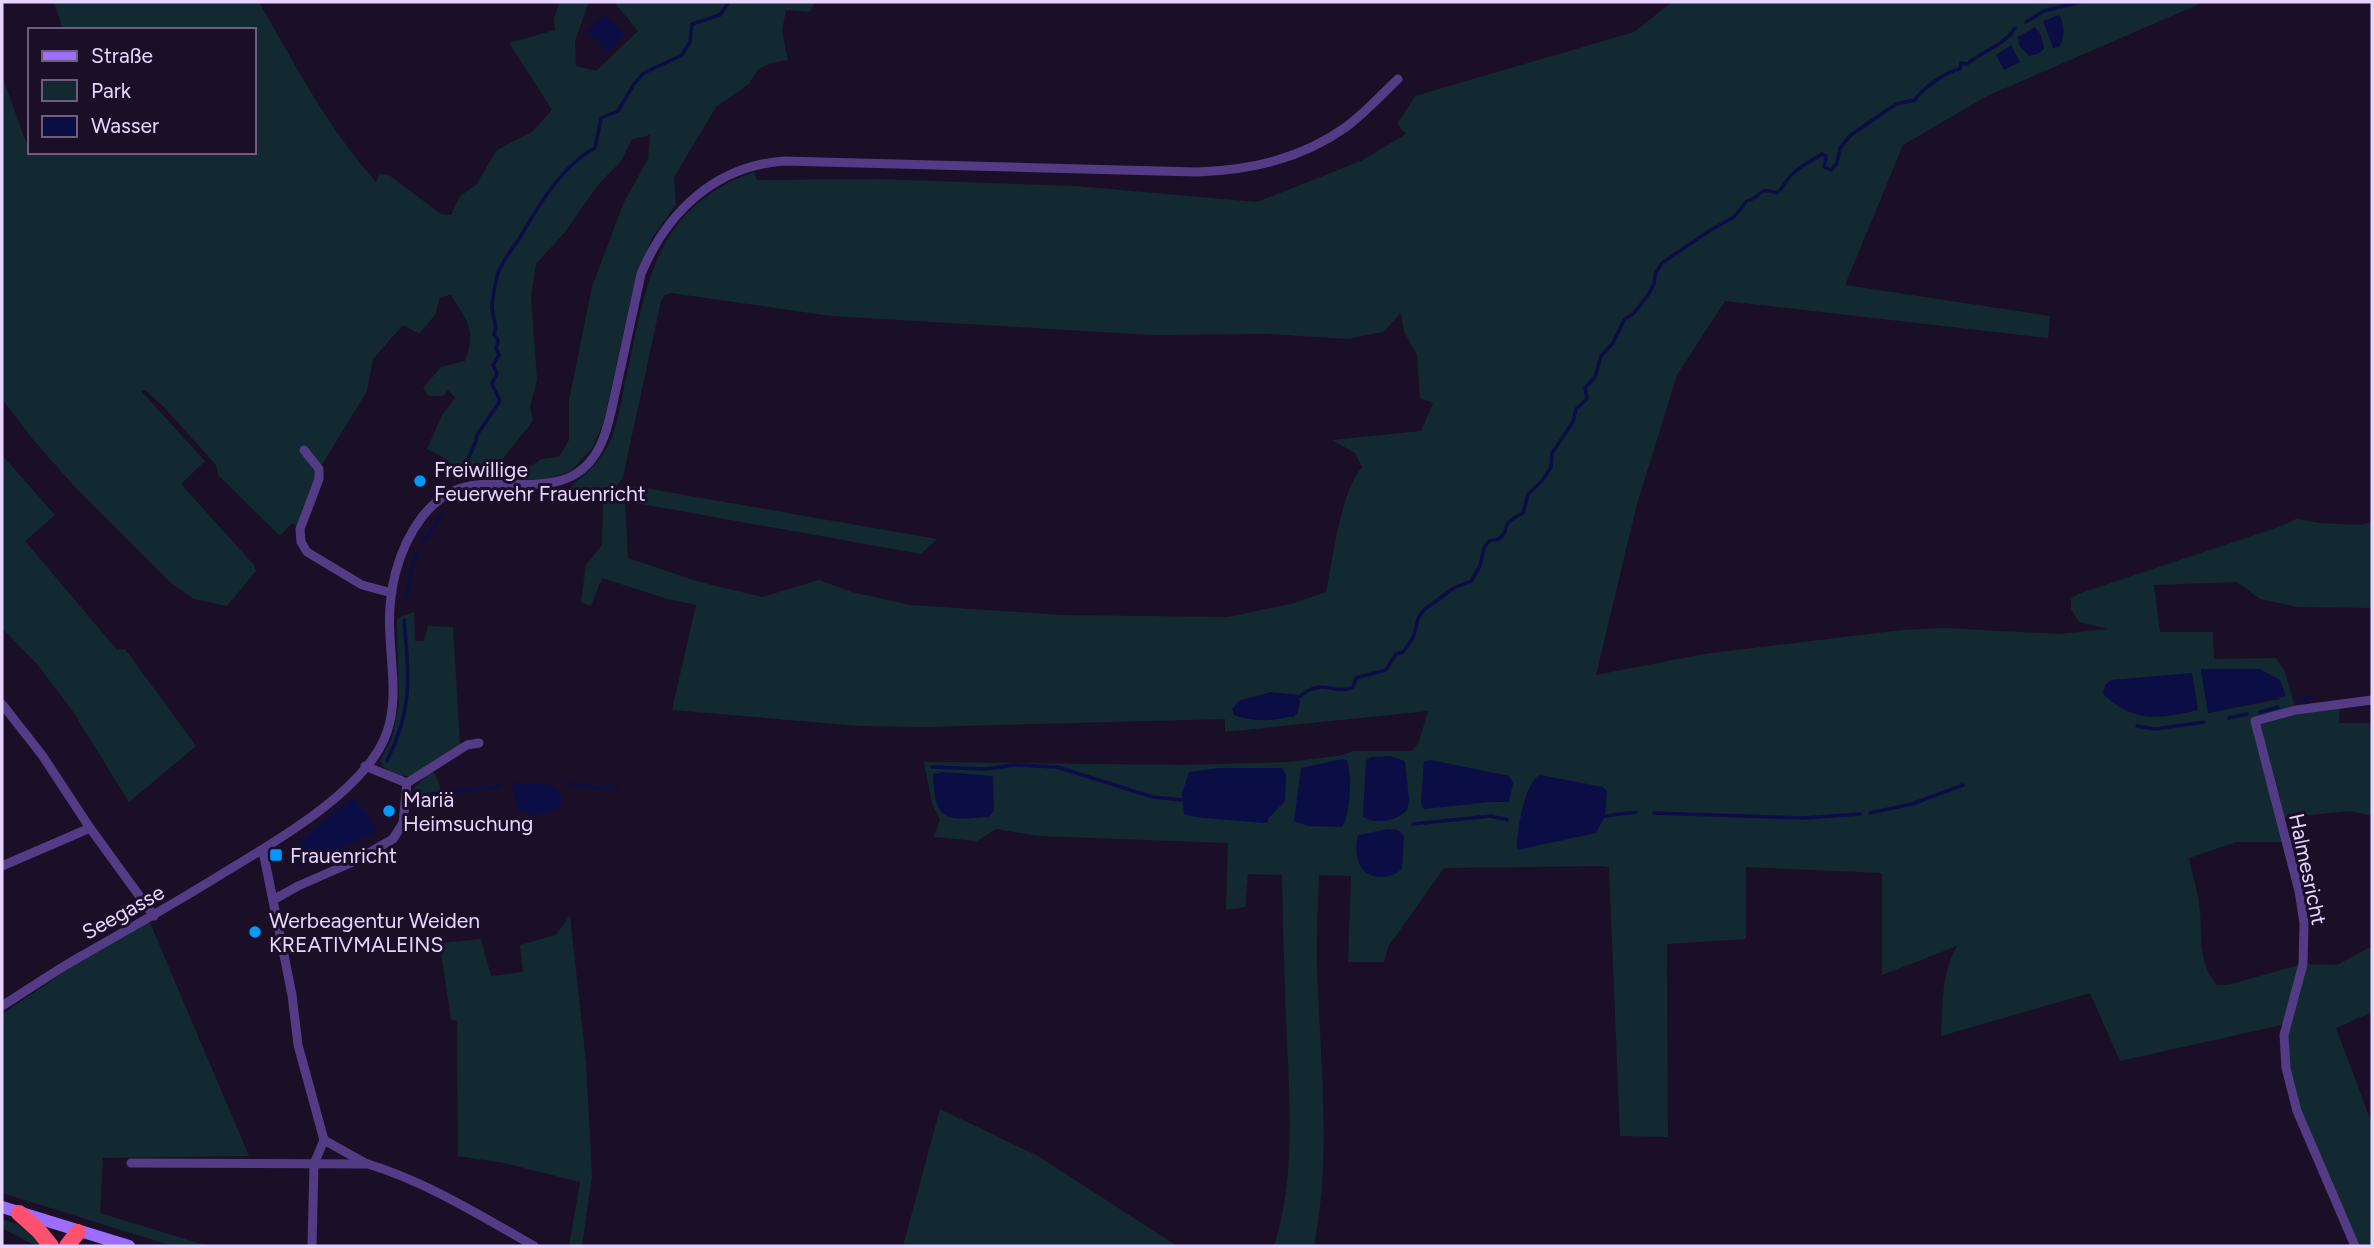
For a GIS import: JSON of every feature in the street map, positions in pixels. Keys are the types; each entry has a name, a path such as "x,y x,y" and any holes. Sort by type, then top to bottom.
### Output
{"highway":[{"path":"19,1213 51,1246"},
{"path":"67,1246 78,1239"}],"main road":[{"path":"2,1207 78,1239 129,1246"}],"street":[{"name":"Seegasse","path":"2,1006 81,956 263,851 328,803 365,766 383,741 392,708 393,668 389,631 392,593 394,576 405,545 423,516 451,492 472,486 548,484 561,481 575,475 599,448 641,274 649,254 674,216 709,186 724,177 763,163 784,162 1198,172 1238,170 1275,162 1311,148 1345,127 1398,79"},
{"path":"304,450 320,469 319,479 300,529 301,542 307,552 362,585 392,593"},
{"name":"Halmesricht","path":"2355,1246 2297,1111 2286,1068 2284,1035 2303,964 2304,923 2299,891 2255,721 2296,710 2372,700"},
{"path":"2,704 42,755 90,828 154,916"},
{"path":"407,783 467,745 479,743"},
{"path":"365,766 407,783"},
{"path":"273,900 353,862 393,839 403,823 407,783"},
{"path":"2,866 90,828"},
{"path":"263,851 292,995 298,1045 324,1140 314,1164 312,1246"},
{"path":"324,1140 368,1164 437,1192 534,1246"},
{"path":"131,1163 368,1164"}],"green space":[{"path":"54,2 259,2 327,118 376,182 380,174 389,175 441,214 451,215 460,196 476,185 497,150 532,132 552,110 509,43 555,30 554,18 560,2 589,2 575,41 576,66 596,71 638,31 614,2 815,2 810,12 786,10 782,31 788,60 758,69 749,84 716,107 674,177 676,204 651,240 633,289 604,421 593,447 571,471 545,480 522,478 522,473 541,459 559,457 569,440 569,400 592,287 624,202 648,159 650,135 632,139 621,161 598,185 565,232 536,264 531,297 537,380 530,407 533,421 487,478 467,478 446,459 427,449 442,415 455,398 448,390 443,396 429,396 423,388 441,367 465,361 470,341 468,326 451,295 440,297 435,315 419,334 403,325 373,359 367,391 320,468 300,529 292,523 280,536 218,475 216,465 163,406 145,390 141,391 205,461 181,484 254,565 256,571 227,606 194,599 171,583 75,487 2,399 2,76 28,142 28,154 256,154 256,28 62,28"},
{"path":"1672,2 2204,2 1987,96 1903,145 1845,285 2050,316 2048,338 1725,301 1677,375 1637,504 1596,675 1704,654 1902,630 1944,628 2059,634 2108,629 2079,622 2071,609 2071,599 2078,594 2296,519 2360,525 2372,522 2372,608 2298,607 2260,599 2237,582 2154,585 2160,632 2213,632 2214,659 2276,658 2285,672 2296,710 2340,705 2339,723 2370,723 2372,816 2350,811 2280,818 2286,842 2236,842 2189,858 2199,905 2204,959 2217,985 2227,985 2303,964 2337,965 2372,946 2372,1012 2336,1028 2372,1124 2372,1246 2355,1246 2325,1178 2286,1068 2286,1024 2120,1061 2090,993 1941,1036 1945,978 1957,946 1882,975 1882,873 1746,867 1746,939 1667,944 1668,1137 1620,1136 1609,867 1601,866 1444,868 1388,947 1384,962 1348,962 1351,876 1319,875 1317,955 1324,1142 1319,1211 1314,1246 1274,1246 1286,1191 1290,1134 1282,875 1248,874 1245,907 1226,910 1228,843 1038,836 996,829 977,841 934,837 940,820 932,803 924,762 1183,765 1289,762 1343,755 1353,751 1412,751 1419,742 1428,711 1225,732 1225,719 925,727 860,726 672,710 696,605 602,578 591,606 581,602 586,565 602,545 603,500 626,491 627,485 937,539 921,554 625,501 628,558 696,581 762,597 819,580 852,592 910,605 1062,615 1228,617 1295,603 1326,592 1343,508 1348,492 1362,467 1355,453 1332,440 1421,431 1433,403 1420,398 1417,355 1404,331 1401,313 1383,332 1348,339 1271,334 1153,335 831,316 671,293 665,295 661,301 623,477 613,489 602,495 573,493 570,488 599,460 613,435 647,287 658,258 673,232 692,208 719,188 754,172 757,180 877,179 1075,186 1257,202 1361,161 1406,134 1397,124 1415,96 1634,32","holes":["2201,670 2281,699 2208,713","1271,692 1300,702 1297,714 1293,717 1239,701","2110,701 2198,710 2152,717 2122,708"]},
{"path":"2,455 55,515 25,541 117,650 125,649 196,746 129,802 72,710 37,664 2,628"},
{"path":"414,612 415,641 424,641 428,626 453,627 460,745 412,776 407,776 389,771 380,761 392,738 399,705 397,620"},
{"path":"433,770 443,794 426,802 410,804 414,789"},
{"path":"570,915 586,1062 592,1176 582,1246 569,1246 580,1182 504,1163 458,1156 457,1021 451,1020 441,952 441,943 481,939 491,976 523,972 520,945 556,935"},
{"path":"147,916 249,1156 103,1158 100,1213 208,1246 174,1246 2,1193 2,1014"},
{"path":"940,1109 1038,1156 1177,1246 903,1246"},
{"path":"2,1219 19,1225 44,1246 28,1242 2,1228"}],"water":[{"path":"605,15 625,34 608,52 587,31"},
{"path":"2059,15 2063,35 2059,47 2053,48 2043,21"},
{"path":"2035,27 2041,35 2044,49 2029,56 2019,45 2018,37"},
{"path":"2011,45 2020,62 2004,70 1996,55"},
{"path":"2201,669 2260,669 2280,680 2286,696 2208,713"},
{"path":"2192,673 2198,710 2148,716 2126,710 2103,694 2105,685 2111,680"},
{"path":"1271,692 1299,695 1297,714 1283,719 1266,720 1234,715 1232,709 1239,701"},
{"path":"1390,756 1405,761 1409,799 1407,810 1386,821 1374,821 1363,817 1366,760 1371,757"},
{"path":"1347,760 1349,766 1350,784 1349,804 1342,827 1308,826 1294,821 1301,768"},
{"path":"1431,760 1509,776 1513,783 1509,802 1425,809 1421,801 1424,761"},
{"path":"1219,768 1282,768 1286,775 1285,801 1268,822 1264,823 1184,814 1182,793 1189,772"},
{"path":"943,772 993,776 994,811 989,817 953,818 940,810 933,774"},
{"path":"1540,775 1603,787 1607,791 1605,816 1596,833 1517,850 1526,797"},
{"path":"514,783 553,785 561,795 558,809 532,816 518,810 512,788"},
{"path":"353,797 376,828 374,832 304,867 298,866 293,857 300,841"},
{"path":"1388,829 1398,830 1404,836 1402,869 1390,876 1373,876 1362,869 1359,863 1356,850 1358,835"}],"waterway":[{"path":"461,475 477,435 500,401 492,384 497,373 493,365 499,355 492,308 497,276 504,261 551,188 572,165 595,148 601,118 618,111 644,73 682,55 690,42 692,24 720,15 729,2"},
{"path":"2026,22 2044,11 2080,2"},
{"path":"1300,696 1315,688 1340,690 1353,687 1356,678 1386,670 1396,654 1403,652 1413,638 1419,616 1425,609 1454,588 1471,581 1480,566 1484,548 1489,541 1499,539 1509,523 1523,513 1528,494 1542,481 1551,467 1552,453 1573,422 1576,409 1587,399 1585,388 1595,377 1601,356 1613,343 1624,320 1634,313 1648,295 1662,263 1734,217 1747,201 1762,191 1777,193 1803,165 1822,154 1826,156 1824,167 1831,170 1837,163 1840,148 1851,135 1896,104 1915,100 1936,81 1960,69 1961,63 1967,64 1999,44 2015,28"},
{"path":"423,542 442,514"},
{"path":"406,600 417,553"},
{"path":"387,761 405,709 408,676 404,620"},
{"path":"2298,701 2311,697"},
{"path":"2260,712 2278,707"},
{"path":"2229,718 2247,714"},
{"path":"2137,726 2155,729 2204,722"},
{"path":"932,767 1057,767 1153,797 1182,800"},
{"path":"567,784 616,789"},
{"path":"1870,813 1912,804 1963,785"},
{"path":"431,794 500,786"},
{"path":"1605,816 1636,812"},
{"path":"1654,813 1803,818 1860,814"},
{"path":"1413,824 1491,816 1507,820"}],"place":[{"name":"Freiwillige Feuerwehr Frauenricht","path":"420,481"},
{"name":"Mariä Heimsuchung","path":"389,811"},
{"name":"Frauenricht","path":"276,855"},
{"name":"Werbeagentur Weiden KREATIVMALEINS","path":"255,932"}]}
